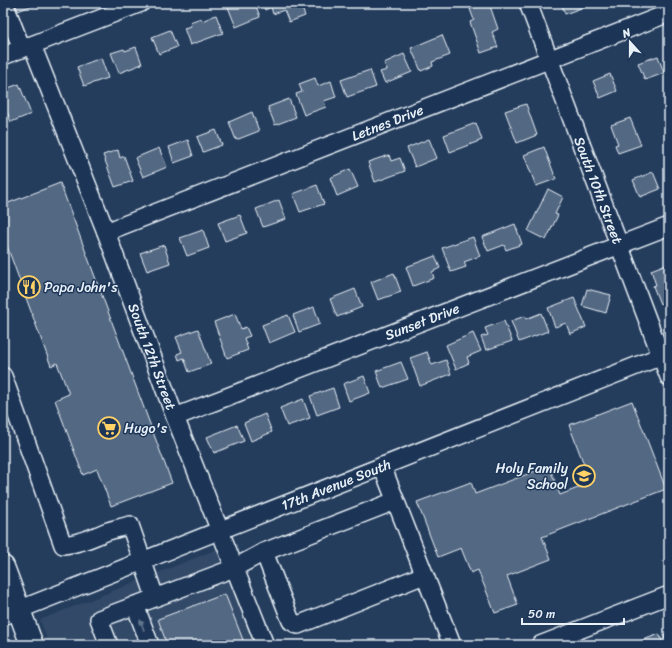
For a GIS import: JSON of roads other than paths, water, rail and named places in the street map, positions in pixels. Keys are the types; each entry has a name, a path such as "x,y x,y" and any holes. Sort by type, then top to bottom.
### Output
{"main road":[{"path":"3,567 11,613 32,645"}],"street":[{"name":"South 12th Street","path":"4,3 27,47 106,232 175,417 265,645"},
{"path":"3,56 141,3"},
{"name":"South 10th Street","path":"528,3 619,246 665,354 669,377"},
{"name":"Letnes Drive","path":"106,232 669,12"},
{"name":"Sunset Drive","path":"175,417 669,226"},
{"name":"17th Avenue South","path":"11,613 665,354"},
{"path":"3,376 6,397 63,545 86,540 130,525 156,598"},
{"path":"382,466 452,645"},
{"path":"109,645 99,619 234,568 264,552 395,501"},
{"path":"264,552 291,622 298,625 424,575"},
{"path":"540,645 669,595"},
{"path":"135,605 150,645"}],"place":[{"name":"Papa John's","path":"29,287"},
{"name":"Hugo's","path":"109,428"},
{"name":"Holy Family School","path":"584,476"}]}
